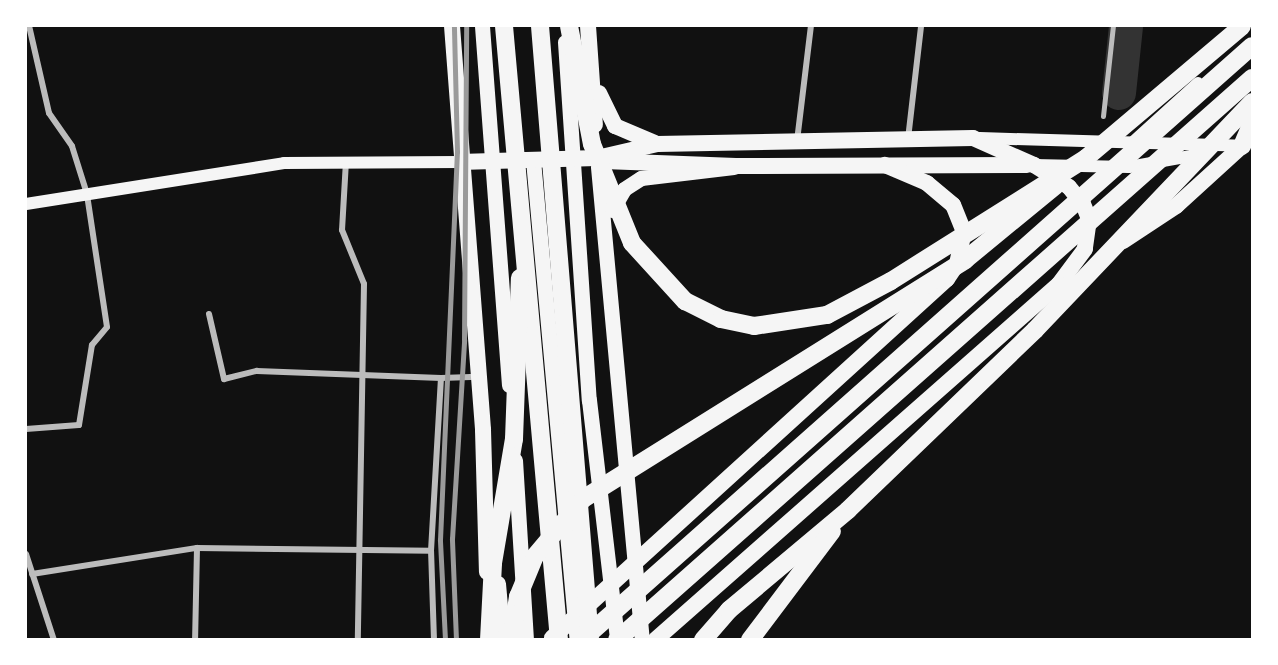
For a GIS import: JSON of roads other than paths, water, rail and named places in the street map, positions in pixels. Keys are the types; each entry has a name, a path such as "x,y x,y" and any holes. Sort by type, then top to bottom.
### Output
{"highway":[{"path":"452,26 460,162 503,639"},
{"path":"504,26 523,256 533,313 559,639"},
{"path":"540,26 590,639"},
{"path":"569,26 595,155 632,243 685,301 738,324 804,322 849,306 1086,158"},
{"path":"588,26 597,158"},
{"path":"511,639 518,597 535,556 584,499 965,260 1242,26"},
{"path":"1182,96 1252,26"},
{"path":"582,639 669,559 1252,46"},
{"path":"591,63 615,126 657,144"},
{"path":"617,639 1252,78"},
{"path":"703,639 760,581 848,510 1043,322 1252,102"},
{"path":"655,639 1059,284 1176,206 1247,144 1252,123"},
{"path":"460,162 597,158 657,144 973,138 1034,165 1069,187 1089,219 1084,249 1059,284"},
{"path":"597,158 614,164 714,162 736,166 1034,165"},
{"path":"550,639 947,279 957,264 964,232 953,205 927,183 885,165"},
{"path":"488,639 493,563 514,440 523,256"},
{"path":"483,430 488,639"},
{"path":"750,639 848,510"}],"main road":[{"path":"482,26 518,491 526,639"},
{"path":"564,26 589,400 617,639"},
{"path":"1132,141 1252,38"},
{"path":"973,138 1247,144"},
{"path":"1132,141 1136,156 1148,165"},
{"path":"1034,165 1148,165 1247,144"},
{"path":"597,158 607,285 642,639"},
{"path":"26,204 284,163 347,159 460,162"},
{"path":"533,160 577,639"},
{"path":"607,285 613,208 624,189 641,178 713,174 736,166"}],"street":[{"path":"26,429 79,424 92,345 107,327 87,194 72,147 49,113 29,26"},
{"path":"796,141 811,26"},
{"path":"908,139 921,26"},
{"path":"1103,116 1113,26"},
{"path":"347,159 342,230 364,284 358,639"},
{"path":"209,314 224,379 257,371 441,378 478,377"},
{"path":"434,639 431,551 441,378"},
{"path":"32,574 197,548 431,551"},
{"path":"195,639 197,548"},
{"path":"26,554 54,639"}],"waterway":[{"path":"1119,93 1126,26"}],"railway":[{"path":"445,640 440,540 457,152 454,26"},
{"path":"456,640 452,539 464,340 466,26"}]}
